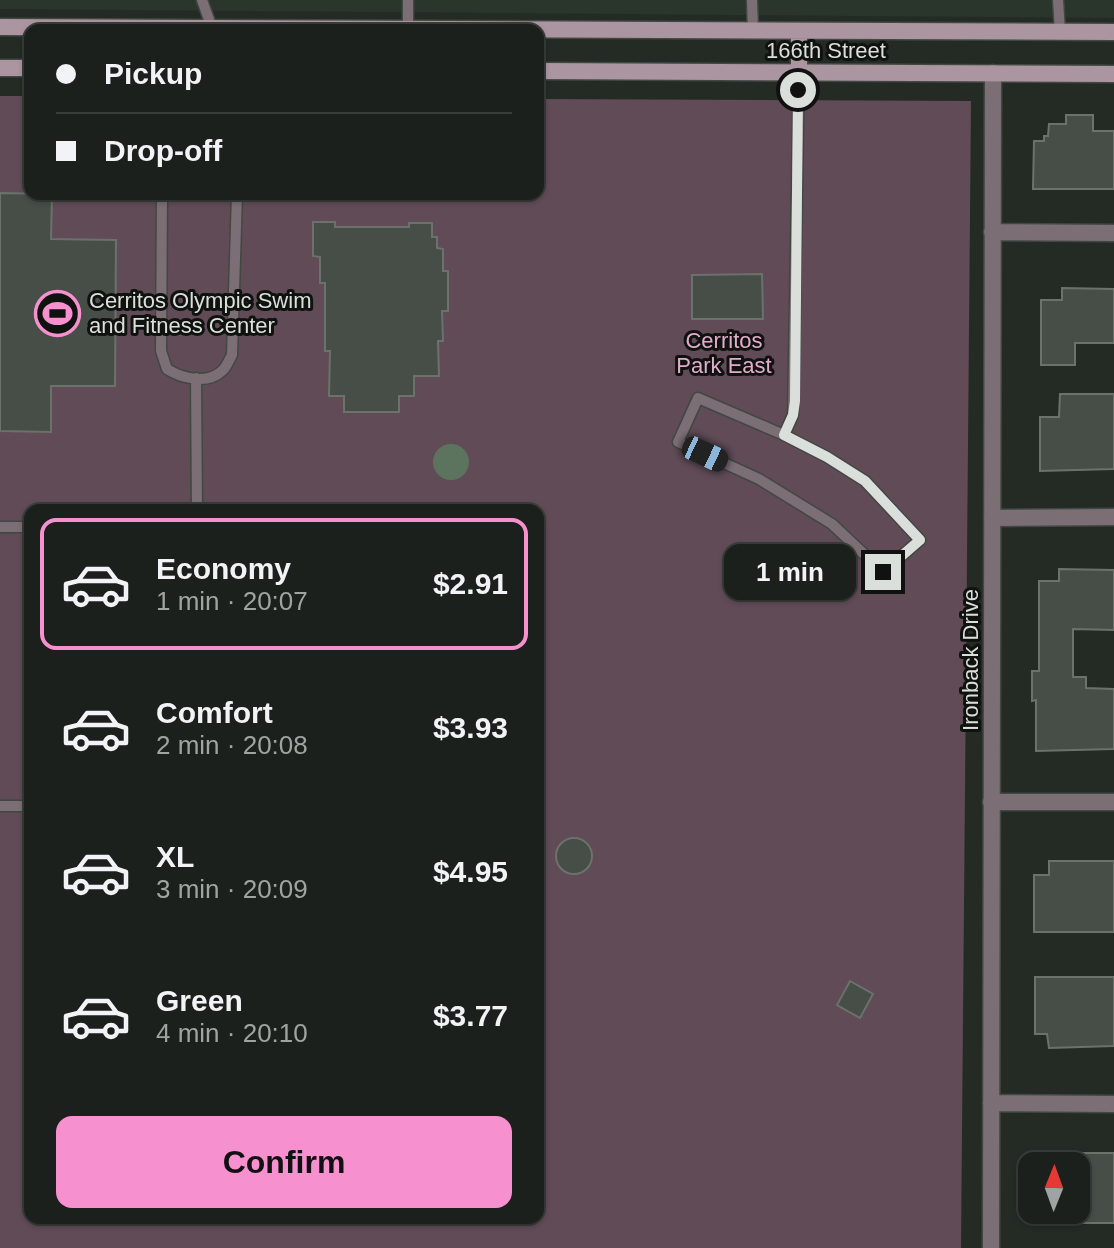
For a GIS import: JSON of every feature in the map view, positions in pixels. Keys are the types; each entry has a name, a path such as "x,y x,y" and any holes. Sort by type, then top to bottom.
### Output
{"street":[{"name":"166th Street","path":"0,27 24,27"},
{"name":"166th Street","path":"544,30 1114,32"},
{"path":"799,31 799,72"},
{"path":"0,68 24,68"},
{"name":"166th Street","path":"544,71 1114,74"},
{"name":"Ironback Drive","path":"991,1248 993,73"},
{"path":"992,232 1114,233"},
{"path":"992,518 1114,517"},
{"path":"991,802 1114,802"},
{"path":"991,1103 1114,1104"}],"lane":[{"path":"202,0 211,24"},
{"path":"408,0 408,24"},
{"path":"752,0 753,31"},
{"path":"1058,0 1060,32"},
{"path":"784,435 793,415 795,401 799,72"},
{"path":"162,200 161,351 167,369 181,378 207,378 222,372 232,355 237,200"},
{"path":"196,378 197,504"},
{"path":"698,398 784,435 865,481 920,540 883,572 832,524 759,479 678,442 698,398"},
{"path":"0,527 24,527"},
{"path":"0,806 24,806"}],"shaded area":[{"path":"0,0 1114,0 1114,18 0,9"},
{"path":"451,444 464,449 469,462 464,475 451,480 438,475 433,462 438,449"}],"green space":[{"name":"Cerritos Park East","path":"0,96 24,96 24,200 544,200 544,99 971,101 961,1248 0,1248"}],"building":[{"path":"1066,115 1093,115 1093,131 1114,131 1114,189 1033,189 1034,141 1044,141 1044,136 1048,136 1049,124 1066,124"},
{"name":"Cerritos Olympic Swim and Fitness Center","path":"0,193 24,193 24,200 52,200 51,239 116,240 115,386 51,386 51,432 0,431"},
{"path":"313,222 335,222 335,227 409,227 409,223 432,223 432,237 437,237 437,248 443,249 443,271 448,271 448,311 442,311 443,341 438,341 439,376 414,376 414,396 399,396 399,412 344,412 344,396 329,396 330,351 325,351 325,283 320,283 320,257 313,256"},
{"path":"762,274 763,319 692,319 692,275"},
{"path":"1062,288 1114,289 1114,343 1075,343 1075,365 1041,365 1041,300 1062,300"},
{"path":"1060,394 1114,394 1114,469 1040,471 1040,417 1059,417"},
{"path":"1059,569 1114,570 1114,630 1073,629 1073,677 1086,677 1086,688 1114,689 1114,749 1036,751 1036,700 1032,701 1032,671 1039,671 1039,581 1059,581"},
{"path":"574,838 587,843 592,856 587,869 574,874 561,869 556,856 561,843"},
{"path":"1049,861 1114,861 1114,932 1034,932 1034,875 1049,875"},
{"path":"1035,977 1114,977 1114,1046 1049,1048 1047,1034 1035,1034"},
{"path":"850,981 873,994 860,1018 837,1005"},
{"path":"1090,1153 1114,1153 1114,1223 1090,1223"}],"place":[{"name":"Cerritos Olympic Swim and Fitness Center","path":"58,313"}],"route":[{"path":"798,90 795,401 793,415 784,435 865,481 920,540 883,572"}]}
